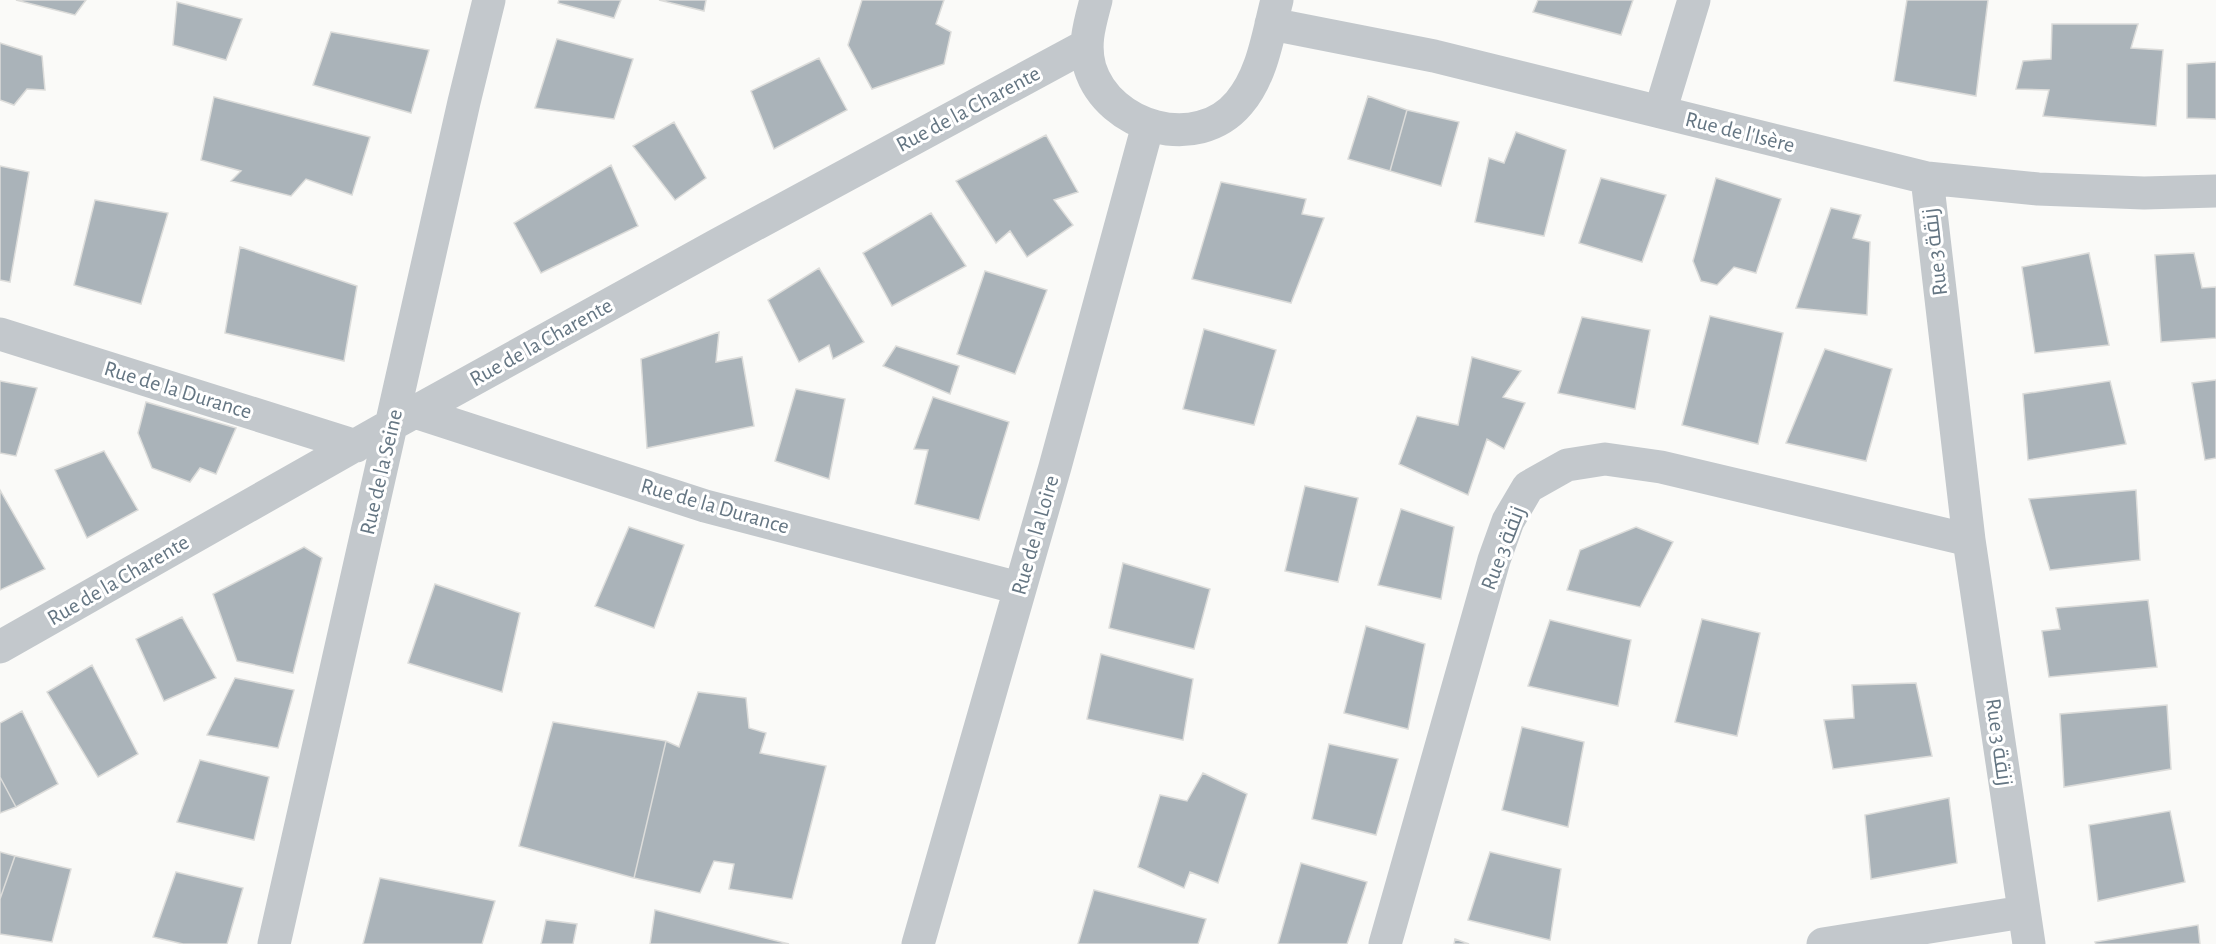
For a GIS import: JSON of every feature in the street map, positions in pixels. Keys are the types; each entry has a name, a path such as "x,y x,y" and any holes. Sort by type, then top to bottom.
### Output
{"street":[{"name":"Rue de la Seine","path":"274,944 404,418 489,0"},
{"path":"1096,0 1087,45 1090,68 1096,82 1113,106 1135,121 1164,129 1193,129 1215,122 1232,111 1256,77 1274,12"},
{"path":"1660,112 1694,0"},
{"name":"Rue de l'Isère","path":"1274,12 1434,57 1927,178 2050,189 2144,194 2216,191"},
{"name":"Rue de la Charente","path":"0,647 404,418 717,245 1087,45"},
{"name":"Rue de la Loire","path":"918,944 1148,126"},
{"name":"Rue 3 زنقة","path":"1927,178 1969,540 2029,944"},
{"name":"Rue de la Durance","path":"0,334 356,446"},
{"name":"Rue de la Durance","path":"404,418 705,506 1019,588"},
{"name":"Rue 3 زنقة","path":"1385,944 1494,560 1508,521 1528,487 1567,465 1605,459 1661,467 1969,540"},
{"path":"1823,944 2023,912"}],"building":[{"path":"16,0 86,0 75,15"},
{"path":"559,0 621,0 614,18 558,3"},
{"path":"659,0 706,0 704,11"},
{"path":"862,0 944,0 936,24 951,32 944,64 872,89 848,45"},
{"path":"1538,0 1633,0 1621,35 1533,12"},
{"path":"1907,0 1988,0 1976,96 1894,81"},
{"path":"177,2 242,19 226,60 173,45"},
{"path":"2052,24 2138,24 2131,48 2163,50 2156,126 2043,116 2049,90 2016,89 2023,61 2051,59"},
{"path":"331,32 429,50 411,113 313,85"},
{"path":"557,39 633,59 614,119 535,108"},
{"path":"0,43 42,56 45,90 27,89 14,105 0,100"},
{"path":"819,58 847,110 774,149 751,91"},
{"path":"2216,62 2216,119 2187,118 2187,64"},
{"path":"1368,96 1407,110 1390,171 1348,159"},
{"path":"214,97 370,137 352,195 306,179 291,196 231,181 241,171 201,160"},
{"path":"1407,110 1459,122 1441,186 1390,171"},
{"path":"674,122 706,178 675,200 633,146"},
{"path":"1516,132 1566,150 1544,236 1475,222 1489,158 1504,163"},
{"path":"1046,135 1078,192 1054,200 1073,225 1027,257 1010,231 996,243 956,181"},
{"path":"611,165 638,226 541,273 514,223"},
{"path":"0,166 29,172 10,282 0,280"},
{"path":"1601,178 1666,195 1642,262 1579,243"},
{"path":"1716,178 1781,199 1756,273 1734,267 1717,285 1701,281 1693,261"},
{"path":"1221,182 1306,199 1302,214 1324,218 1291,303 1192,279"},
{"path":"95,200 168,213 141,304 74,285"},
{"path":"1831,208 1861,215 1853,238 1870,242 1867,315 1796,308"},
{"path":"931,213 966,266 892,306 863,253"},
{"path":"240,247 357,286 344,361 225,333"},
{"path":"2089,253 2109,345 2035,353 2022,267"},
{"path":"2194,253 2202,288 2216,287 2216,338 2161,342 2155,255"},
{"path":"819,268 864,342 833,359 829,345 799,362 768,300"},
{"path":"985,271 1047,290 1015,374 957,354"},
{"path":"1710,316 1783,333 1758,444 1682,425"},
{"path":"1582,317 1650,330 1635,409 1558,393"},
{"path":"1204,329 1276,350 1254,425 1183,409"},
{"path":"719,332 716,362 742,357 754,426 647,448 641,359"},
{"path":"896,346 959,366 950,394 883,366"},
{"path":"1825,349 1892,369 1866,461 1786,443"},
{"path":"1472,357 1521,371 1503,397 1525,403 1504,449 1487,439 1468,495 1399,464 1417,416 1458,425"},
{"path":"2216,380 2216,458 2205,460 2192,383"},
{"path":"0,381 37,388 16,456 0,453"},
{"path":"2110,381 2126,444 2028,460 2023,394"},
{"path":"796,389 845,399 829,479 775,461"},
{"path":"933,397 1009,422 979,520 915,504 928,450 914,449"},
{"path":"146,402 236,428 216,474 200,468 190,482 152,468 138,433"},
{"path":"104,451 138,510 87,538 55,470"},
{"path":"1305,486 1358,498 1338,582 1285,571"},
{"path":"0,490 45,569 0,590"},
{"path":"2136,490 2140,560 2050,570 2029,499"},
{"path":"1401,509 1454,527 1441,599 1378,585"},
{"path":"629,527 684,545 654,628 595,606"},
{"path":"1636,527 1673,542 1640,607 1567,590 1580,550"},
{"path":"304,547 322,558 293,673 237,661 213,594"},
{"path":"1123,563 1210,589 1194,649 1109,628"},
{"path":"435,584 520,613 502,692 408,663"},
{"path":"2148,600 2157,667 2049,677 2042,631 2060,629 2056,608"},
{"path":"182,617 216,678 164,701 136,639"},
{"path":"1702,619 1760,633 1737,736 1675,722"},
{"path":"1550,620 1631,640 1618,706 1528,686"},
{"path":"1366,626 1425,644 1408,729 1344,713"},
{"path":"1101,654 1193,679 1183,740 1087,719"},
{"path":"92,665 138,754 98,777 47,692"},
{"path":"235,678 294,690 278,748 207,735"},
{"path":"1916,683 1932,756 1833,769 1824,720 1854,718 1852,685"},
{"path":"698,692 746,698 749,728 766,733 760,753 826,766 792,899 729,889 734,864 714,861 700,893 634,878 666,741 679,747"},
{"path":"2167,705 2171,769 2064,787 2060,714"},
{"path":"22,711 58,784 16,807 0,777 0,723"},
{"path":"553,722 666,741 634,878 519,846"},
{"path":"1522,727 1584,742 1568,827 1502,810"},
{"path":"1329,744 1398,759 1376,835 1312,819"},
{"path":"200,760 269,777 254,840 177,822"},
{"path":"1203,773 1247,794 1218,883 1190,872 1184,888 1138,867 1160,795 1187,801"},
{"path":"0,777 16,807 0,813"},
{"path":"1949,798 1957,863 1871,879 1865,815"},
{"path":"2170,811 2185,882 2098,901 2089,825"},
{"path":"0,852 15,856 0,899"},
{"path":"1490,852 1561,869 1550,940 1468,920"},
{"path":"15,856 71,869 52,942 0,934 0,899"},
{"path":"1301,863 1367,882 1347,944 1278,944"},
{"path":"176,872 243,888 227,944 183,944 153,937"},
{"path":"380,878 495,901 482,944 363,944"},
{"path":"1094,890 1206,919 1198,944 1078,944"},
{"path":"655,910 789,944 650,944"},
{"path":"546,920 577,924 573,944 541,944"},
{"path":"2198,925 2200,944 2096,944 2095,942"},
{"path":"1455,939 1469,944 1454,944"}]}
